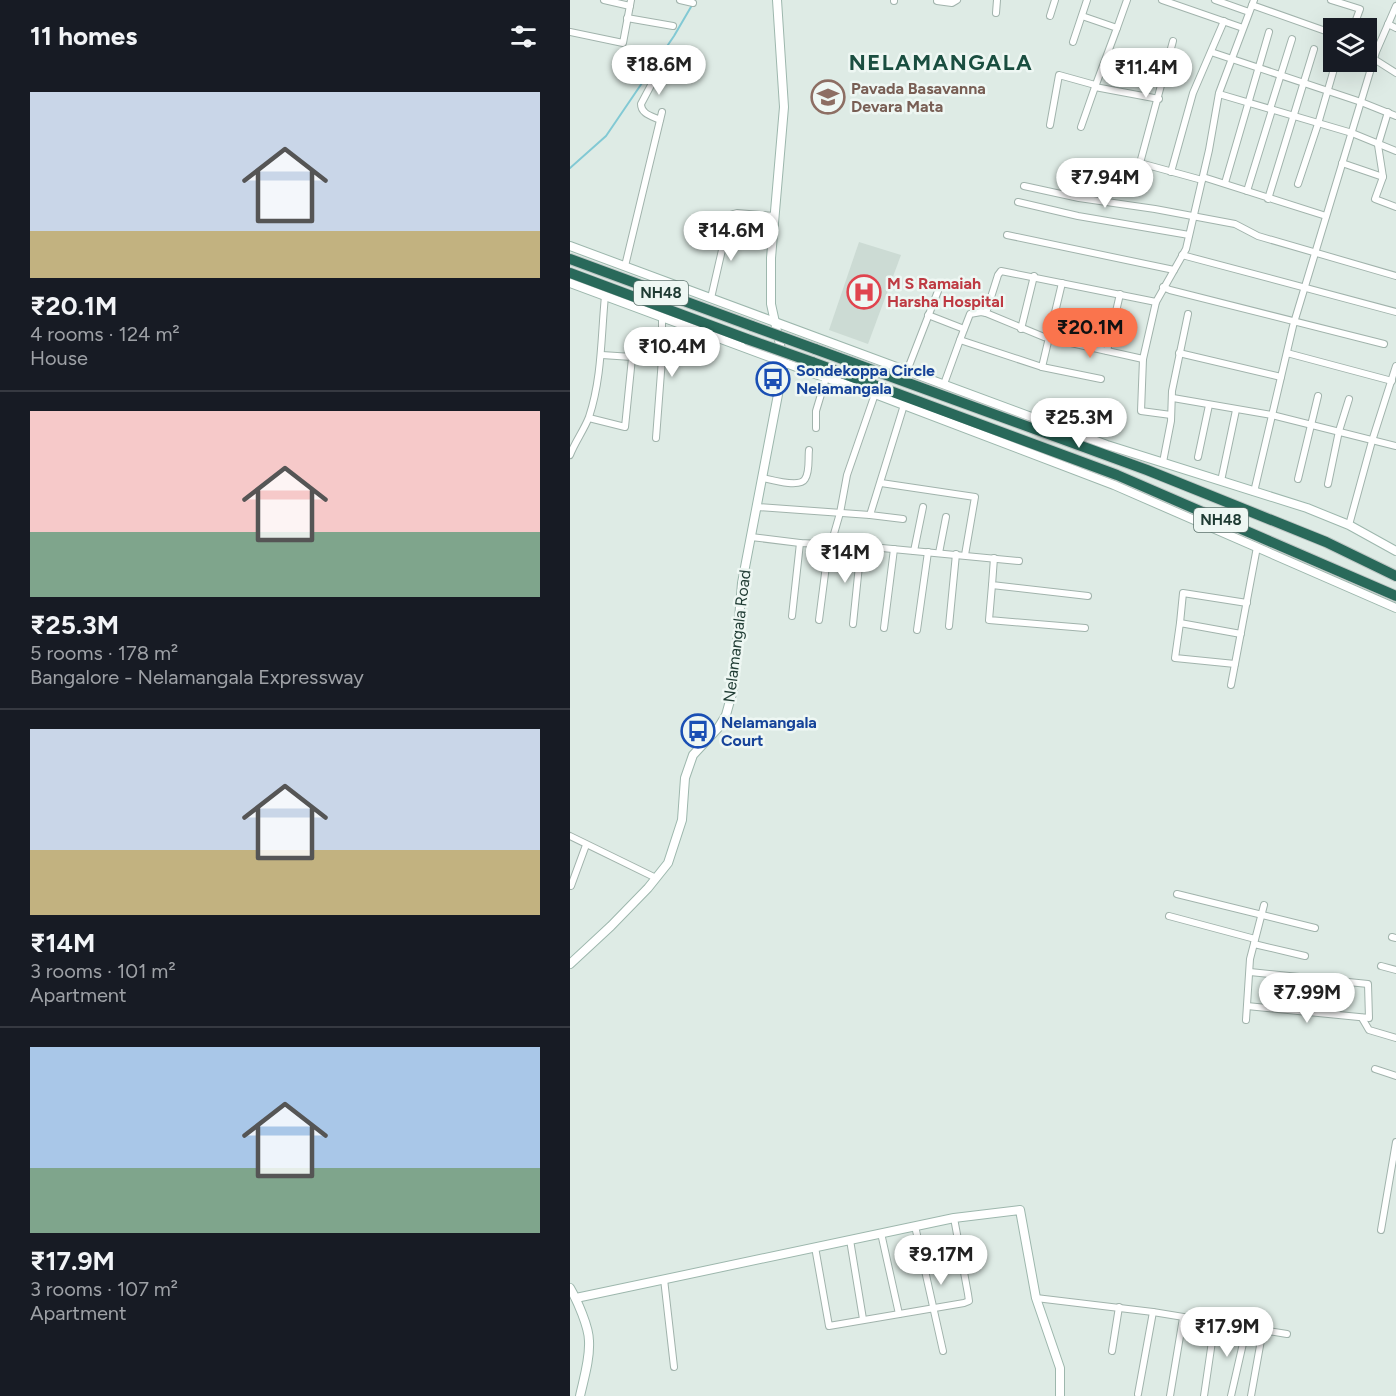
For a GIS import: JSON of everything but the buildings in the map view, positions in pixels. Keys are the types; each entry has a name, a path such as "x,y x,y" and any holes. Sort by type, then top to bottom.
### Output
{"highway":[{"name":"NH48","path":"570,259 1147,470 1326,542 1396,576"},
{"name":"NH48","path":"570,273 1117,475 1396,596"}],"street":[{"path":"570,32 622,43 630,3 604,0"},
{"path":"680,0 693,3"},
{"path":"777,0 784,107 774,216 771,304 784,363"},
{"path":"937,1 952,3 957,0"},
{"path":"996,13 997,0"},
{"path":"1050,16 1055,0"},
{"path":"1073,42 1088,0"},
{"path":"1081,127 1127,0"},
{"path":"1162,0 1244,28"},
{"path":"1215,0 1251,6 1323,30"},
{"path":"1331,0 1360,9 1357,18"},
{"path":"1171,415 1141,411 1143,359 1156,302 1186,249 1219,94 1251,6"},
{"path":"1377,49 1396,6"},
{"path":"1082,16 1117,28"},
{"path":"627,18 673,26"},
{"path":"1171,172 1192,93 1224,21"},
{"path":"1388,24 1396,28"},
{"path":"1224,183 1269,32"},
{"path":"1247,190 1292,39"},
{"path":"1173,41 1140,163 1224,183 1326,216"},
{"path":"1268,199 1314,49"},
{"path":"1211,52 1396,116"},
{"path":"1377,61 1396,74"},
{"path":"658,72 641,104 641,109 644,113 660,120"},
{"path":"1298,184 1333,72"},
{"path":"1254,492 1294,321 1370,72"},
{"path":"1050,125 1059,75 1095,86 1159,99"},
{"path":"1219,94 1352,133 1396,151"},
{"path":"626,266 662,112"},
{"path":"1388,112 1378,145 1383,177 1375,199 1396,207"},
{"path":"1342,163 1383,177"},
{"path":"1024,186 1079,198 1235,224 1258,236 1396,276"},
{"path":"1018,202 1078,216 1189,235"},
{"path":"711,298 730,215 737,213 774,216"},
{"path":"1007,235 1174,270"},
{"path":"570,246 1107,445 1307,508 1349,525 1396,551"},
{"path":"1182,255 1396,312"},
{"path":"986,313 1001,271 1156,302"},
{"path":"1021,329 1034,276"},
{"path":"570,283 784,363 875,394 1114,485 1396,608"},
{"path":"1042,367 1062,283"},
{"path":"1163,287 1384,344"},
{"path":"907,370 938,291"},
{"path":"1107,351 1120,294"},
{"path":"570,455 589,418 602,355 604,296"},
{"path":"944,384 970,314 981,312 1021,329 1050,338 1143,359"},
{"path":"1163,462 1171,415 1172,391 1188,314"},
{"path":"928,315 964,329"},
{"path":"656,438 662,359 662,317"},
{"path":"960,340 1042,367 1101,380"},
{"path":"1179,353 1281,377"},
{"path":"1287,353 1392,381"},
{"path":"602,355 662,359"},
{"path":"589,418 625,427 632,358"},
{"name":"Nelamangala Road","path":"570,964 611,926 668,863 682,820 685,778 693,755 718,728 726,715 733,690 741,583 784,363"},
{"path":"1349,525 1396,366"},
{"path":"816,428 816,411 826,378"},
{"path":"819,620 827,558 848,475 875,394"},
{"path":"1298,479 1318,396"},
{"path":"1173,398 1272,415 1396,446"},
{"path":"1328,484 1339,431 1349,399"},
{"path":"870,515 904,405"},
{"path":"1198,457 1209,405"},
{"path":"1221,481 1236,410"},
{"path":"763,478 797,484 803,482 806,478 809,450"},
{"path":"881,483 975,497 965,555"},
{"path":"757,507 903,519"},
{"path":"914,551 923,507"},
{"path":"939,553 946,517"},
{"path":"751,537 1019,561"},
{"path":"792,616 800,543"},
{"path":"853,624 861,546"},
{"path":"1231,685 1257,547"},
{"path":"884,628 894,549"},
{"path":"917,630 928,552"},
{"path":"950,626 956,554"},
{"path":"994,558 989,620 1085,628"},
{"path":"992,585 1088,596"},
{"path":"1235,664 1175,658 1183,593 1247,603"},
{"path":"1180,623 1241,634"},
{"path":"570,836 656,878"},
{"path":"572,886 586,845"},
{"path":"1177,894 1315,928"},
{"path":"1246,1020 1250,972 1264,904"},
{"path":"1169,916 1305,956"},
{"path":"1381,966 1396,970"},
{"path":"1247,1006 1369,1018 1368,984 1250,972"},
{"path":"1362,1018 1369,1030 1396,1038"},
{"path":"1375,1069 1396,1076"},
{"path":"1381,1230 1394,1171 1396,1143"},
{"path":"573,1298 954,1218 1020,1210 1036,1298 1060,1368 1060,1396"},
{"path":"815,1247 830,1326 969,1301 954,1218"},
{"path":"915,1226 943,1351"},
{"path":"881,1233 899,1314"},
{"path":"850,1240 863,1319"},
{"path":"664,1279 674,1366"},
{"path":"570,1288 590,1339 580,1396"},
{"path":"1036,1298 1119,1307 1287,1334"},
{"path":"1112,1351 1119,1307"},
{"path":"1138,1394 1153,1312"},
{"path":"1170,1396 1183,1318"},
{"path":"1204,1396 1215,1322"},
{"path":"1231,1396 1247,1326"},
{"path":"1251,1396 1263,1329"}],"shaded area":[{"name":"M S Ramaiah Harsha Hospital","path":"859,242 901,255 868,344 829,330"}],"waterway":[{"path":"570,168 606,136 674,36 695,0"}],"place":[{"name":"Pavada Basavanna Devara Mata","path":"828,97"},
{"name":"M S Ramaiah Harsha Hospital","path":"864,292"},
{"name":"Sondekoppa Circle Nelamangala","path":"773,379"},
{"name":"Nelamangala Court","path":"698,731"}],"district":[{"name":"NELAMANGALA","path":"941,62"}]}
